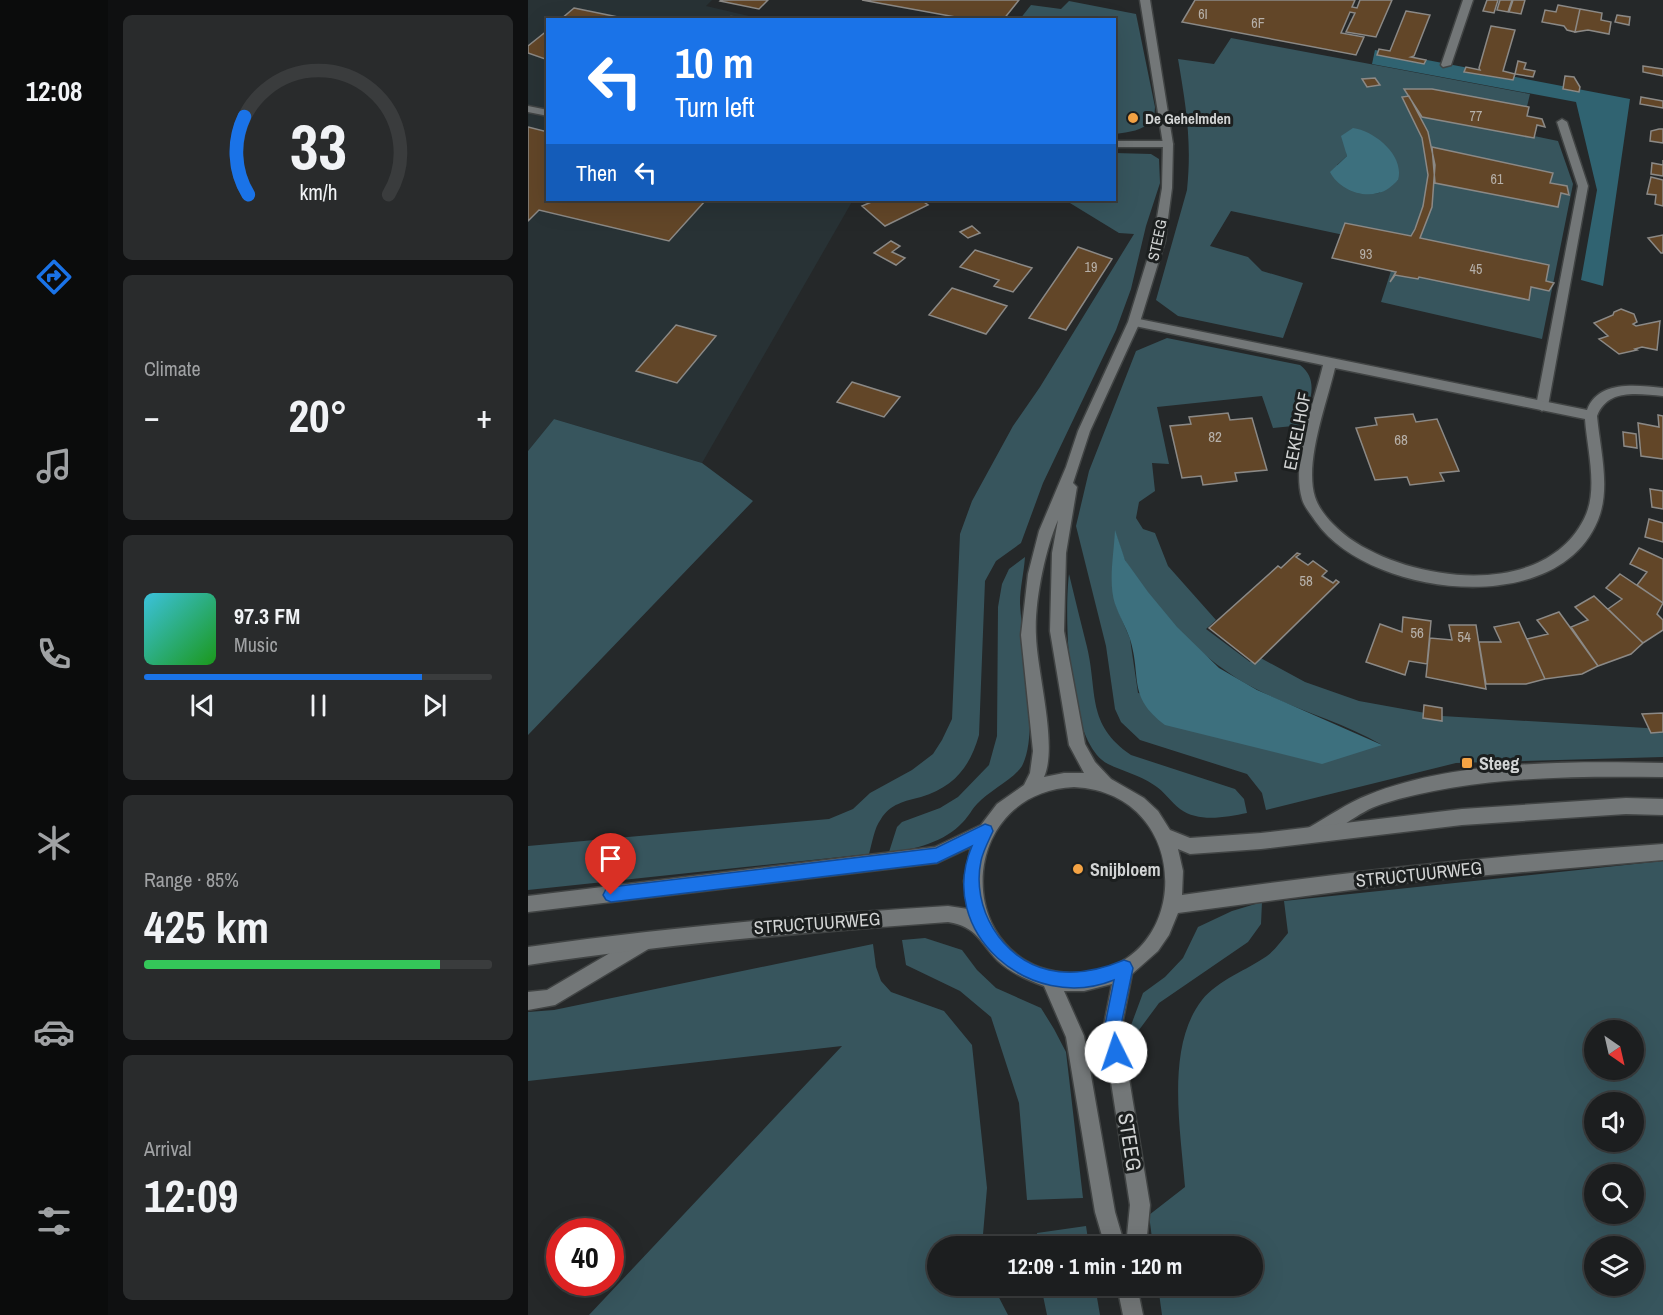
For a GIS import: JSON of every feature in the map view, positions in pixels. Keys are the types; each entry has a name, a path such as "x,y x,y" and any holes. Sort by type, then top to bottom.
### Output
{"street":[{"name":"STEEG","path":"1029,792 1038,773 1041,752 1028,635 1035,574 1054,506 1073,466 1084,431 1134,322 1158,241 1167,188 1168,144 1146,0"},
{"path":"1446,65 1468,0"},
{"path":"528,109 546,113"},
{"path":"1542,406 1583,186 1562,122"},
{"path":"1116,144 1168,144"},
{"path":"1134,322 1591,416 1593,404 1613,392 1627,389 1663,392"},
{"name":"EEKELHOF","path":"1330,363 1305,475 1308,500 1329,530 1355,552 1376,564 1426,577 1466,582 1515,574 1544,567 1579,541 1591,521 1596,501 1591,416"},
{"name":"STEEG","path":"1073,466 1059,553 1057,631 1077,746 1089,767 1107,787"},
{"path":"1314,834 1380,797 1465,778 1624,769 1663,770"},
{"path":"1087,782 1107,787 1143,805 1174,851 1178,871 1175,905 1165,930 1147,951 1124,968 1100,978 1074,981 1048,978 1026,970 1007,958 982,928 971,892 973,860 985,831 1004,808 1029,792 1058,783 1087,782"},
{"path":"1165,836 1190,846 1261,842 1462,817 1626,806 1663,807"},
{"path":"528,904 928,857 955,848 985,831"},
{"name":"STRUCTUURWEG","path":"1175,905 1273,890 1548,859 1663,852"},
{"name":"STRUCTUURWEG","path":"528,956 649,939 772,926 948,914 968,917 982,928"},
{"name":"STRUCTUURWEG","path":"528,1001 549,999 649,939"},
{"name":"STEEG","path":"1124,968 1112,1030 1140,1205 1137,1236"},
{"name":"STEEG","path":"1048,978 1075,1036 1105,1212 1112,1236"}],"shaded area":[{"path":"528,0 712,0 706,6 758,18 546,18 546,201 852,201 702,463 554,419 528,451"},
{"path":"1069,1 1136,14 1155,107 1154,120 1145,127 1116,134 1116,18 1021,18 1031,5 1061,9"},
{"path":"1231,38 1530,94 1525,115 1534,136 1558,141 1573,184 1542,339 1381,302 1391,271 1358,238 1231,211 1210,246 1248,257 1262,271 1303,283 1283,338 1178,316 1156,300 1187,190 1186,108 1178,59 1214,64","holes":["1346,150 1398,180 1379,193 1368,194 1337,165 1347,156"]},
{"path":"1375,50 1630,99 1603,286 1581,280 1597,190 1576,102 1372,64"},
{"path":"1353,128 1379,139 1397,162 1398,180 1384,191 1371,194 1357,193 1338,183 1330,172 1347,156 1341,136"},
{"path":"1116,153 1151,154 1159,159 1160,183 1146,226 1131,289 1116,330 1043,483 1021,543 996,561 985,581 979,735 971,757 959,774 943,788 889,810 877,827 869,854 528,890 528,846 829,819 853,809 870,793 912,770 933,754 952,719 960,534 972,501 1013,426 1040,387 1134,234 1119,233 1067,201 1116,201"},
{"path":"1167,338 1300,365 1310,378 1310,401 1303,425 1273,428 1262,396 1157,407 1169,464 1152,463 1155,491 1139,502 1136,518 1143,529 1155,533 1168,566 1216,620 1206,629 1250,662 1257,656 1305,682 1359,701 1442,716 1663,729 1663,757 1456,763 1266,810 1262,793 1247,774 1140,740 1121,722 1115,709 1106,646 1076,526 1089,471 1136,351","holes":["1115,532 1126,562 1152,600 1183,635 1218,665 1256,689 1382,745 1138,693 1130,639 1115,603"]},
{"path":"554,419 702,463 753,501 528,735 528,451"},
{"path":"1115,530 1125,560 1148,592 1177,627 1219,668 1257,690 1382,745 1322,764 1165,725 1153,715 1140,695 1130,639 1115,604 1112,577"},
{"path":"1025,557 1020,603 1030,732 1022,766 1013,776 982,799 963,822 947,835 919,847 889,852 897,827 902,822 940,808 958,797 989,765 997,736 998,607 1002,584 1009,569"},
{"path":"1069,574 1087,647 1096,707 1107,732 1131,755 1235,789 1244,799 1247,813 1213,818 1187,813 1154,785 1108,764 1094,751 1084,731 1076,705 1071,676 1067,618"},
{"path":"1663,861 1663,1315 1162,1315 1159,1296 1263,1296 1263,1236 1152,1236 1149,1215 1185,1187 1178,1091 1183,1041 1190,1019 1209,993 1224,981 1267,956 1288,933 1284,901"},
{"path":"1262,902 1261,924 1248,942 1159,1003 1139,1030 1128,1056 1130,1028 1143,993 1165,977 1183,958 1198,927 1232,911"},
{"path":"925,938 962,950 977,970 996,988 1041,1008 1054,1029 1066,1052 1083,1198 1027,1200 1019,1103 991,1017 960,991 906,965 902,940"},
{"path":"873,944 876,967 881,981 891,992 944,1011 972,1045 987,1188 983,1236 927,1236 927,1296 998,1296 1008,1315 589,1315 607,1296 624,1296 624,1278 842,1046 528,1081 528,1012 554,1010"},
{"path":"1086,1226 1088,1236 1037,1236 1037,1233"},
{"path":"1043,1296 1097,1296 1100,1315 1047,1315"}],"building":[{"path":"721,0 768,0 759,9 720,1"},
{"path":"862,0 1019,0 1005,18 961,18"},
{"path":"1195,0 1355,0 1352,7 1357,8 1360,0 1392,0 1376,37 1346,32 1355,13 1350,12 1341,33 1364,37 1356,55 1182,22"},
{"path":"1487,0 1498,0 1494,13 1483,11"},
{"path":"1500,0 1512,0 1508,12 1497,10"},
{"path":"1513,0 1525,0 1521,14 1509,12"},
{"path":"1558,5 1580,9 1575,32 1567,30 1564,26 1542,22 1545,10 1556,12"},
{"path":"574,8 618,17 599,18 562,18"},
{"path":"1580,9 1602,13 1601,20 1611,22 1609,34 1588,30 1575,32"},
{"path":"1406,11 1430,15 1414,56 1411,57 1426,60 1424,64 1377,55 1379,49 1390,51"},
{"path":"1617,15 1630,17 1629,25 1615,22"},
{"path":"1491,26 1515,30 1503,71 1515,74 1513,80 1464,72 1466,67 1480,70"},
{"path":"546,32 546,59 528,53 528,46"},
{"path":"1518,61 1526,63 1524,69 1535,71 1533,77 1515,74"},
{"path":"1643,66 1663,69 1663,76 1643,72"},
{"path":"1565,76 1574,77 1580,87 1579,92 1563,89"},
{"path":"1375,78 1380,85 1367,87 1362,79"},
{"path":"1404,89 1432,89 1529,107 1527,116 1542,119 1545,127 1537,125 1534,138 1422,117"},
{"path":"1409,96 1428,132 1435,165 1432,207 1420,238 1549,265 1546,281 1554,283 1549,291 1531,287 1529,300 1419,277 1418,279 1395,275 1390,282 1396,272 1332,258 1345,223 1411,236 1415,229 1423,206 1428,175 1422,138 1402,97"},
{"path":"1641,97 1663,101 1663,108 1640,104"},
{"path":"528,127 546,132 546,201 705,201 669,241 539,210 528,221"},
{"path":"1663,129 1663,143 1650,141 1651,131"},
{"path":"1432,147 1553,173 1550,183 1567,186 1569,195 1561,193 1558,207 1435,183"},
{"path":"1652,163 1663,165 1663,176 1651,174"},
{"path":"1651,177 1663,180 1663,206 1655,204 1656,195 1647,194"},
{"path":"874,201 922,201 928,205 885,226 862,206"},
{"path":"972,226 980,233 968,238 960,232"},
{"path":"1663,235 1663,253 1661,253 1648,238"},
{"path":"891,241 900,246 892,252 905,258 896,265 874,253"},
{"path":"1078,247 1112,259 1066,330 1029,318"},
{"path":"975,250 1032,268 1013,292 994,286 999,280 960,267"},
{"path":"952,288 1007,306 986,334 929,315"},
{"path":"1621,309 1634,314 1637,322 1633,324 1636,326 1660,321 1657,350 1642,347 1619,354 1599,339 1608,336 1594,323"},
{"path":"676,325 716,336 677,383 636,371"},
{"path":"852,382 900,397 884,417 837,402"},
{"path":"1228,413 1230,420 1252,418 1267,470 1235,473 1237,481 1203,485 1201,476 1182,478 1170,426 1191,424 1189,417"},
{"path":"1413,414 1416,422 1437,419 1459,471 1440,473 1444,481 1410,485 1407,477 1375,480 1356,428 1377,425 1375,418"},
{"path":"1658,415 1663,416 1663,459 1641,456 1638,423 1659,427"},
{"path":"1623,432 1636,434 1637,448 1624,446"},
{"path":"1650,489 1663,491 1663,509 1652,507"},
{"path":"1649,519 1663,523 1663,542 1645,537"},
{"path":"1639,548 1663,559 1663,603 1637,585 1647,572 1630,564"},
{"path":"1297,553 1300,554 1296,557 1308,565 1313,561 1327,571 1322,576 1333,583 1336,580 1339,582 1255,664 1209,628 1278,566 1281,568"},
{"path":"1620,574 1663,603 1657,614 1663,620 1663,630 1643,643 1608,609 1622,599 1606,588"},
{"path":"1594,596 1643,643 1631,654 1598,666 1571,627 1588,620 1575,607"},
{"path":"1559,612 1598,666 1582,674 1545,679 1527,639 1548,634 1537,620"},
{"path":"1403,617 1431,621 1427,664 1409,661 1405,675 1366,662 1380,624 1402,632"},
{"path":"1519,622 1545,679 1526,684 1486,684 1479,642 1501,642 1494,627"},
{"path":"1449,625 1476,625 1486,689 1426,677 1430,638 1452,640"},
{"path":"1424,705 1442,708 1442,721 1423,718"},
{"path":"1663,713 1663,732 1651,733 1642,714"}],"place":[{"name":"De Gehelmden","path":"1133,118"},
{"name":"Steeg","path":"1467,763"},
{"name":"Snijbloem","path":"1078,869"}],"route":[{"path":"611,895 920,858 955,848 985,831 973,860 971,892 982,928 1007,958 1026,970 1048,978 1074,981 1100,978 1124,968 1112,1030 1116,1052"}]}
